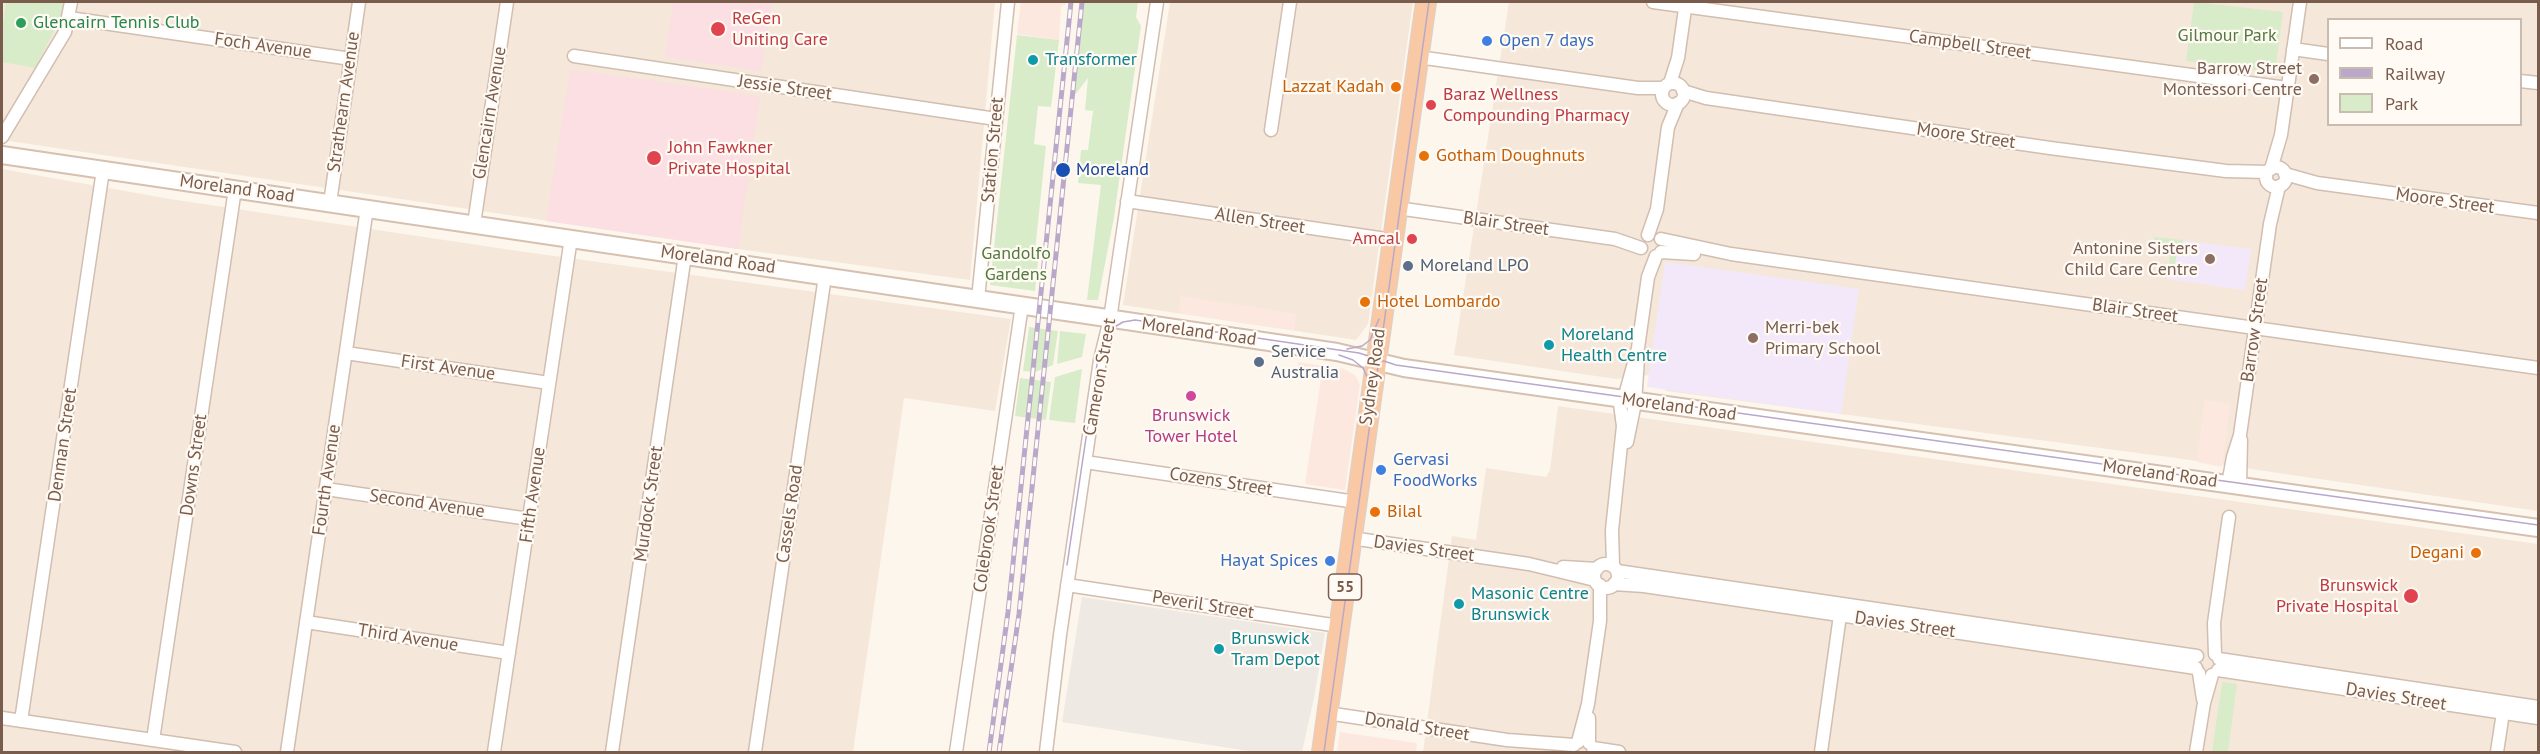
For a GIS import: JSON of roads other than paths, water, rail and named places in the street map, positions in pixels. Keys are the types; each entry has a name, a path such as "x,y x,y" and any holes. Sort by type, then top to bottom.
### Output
{"highway":[{"name":"Sydney Road","path":"1322,753 1426,2"}],"main road":[{"name":"Moreland Road","path":"2,155 1348,354 1396,367 2538,528"}],"street":[{"path":"2,137 65,32 71,2"},
{"name":"Strathearn Avenue","path":"330,203 359,2"},
{"name":"Glencairn Avenue","path":"474,224 507,2"},
{"name":"Station Street","path":"978,299 1008,2"},
{"name":"Cameron Street","path":"1046,753 1085,462 1101,356 1110,318 1157,2"},
{"path":"1271,130 1290,2"},
{"name":"Campbell Street","path":"1653,2 1685,4 2287,88"},
{"name":"Barrow Street","path":"2234,484 2233,457 2240,435 2300,2"},
{"path":"1620,465 1631,428 1626,399 1638,348 1648,278 1649,247 1657,209 1685,4"},
{"name":"Foch Avenue","path":"69,18 351,59"},
{"path":"2293,49 2327,54"},
{"name":"Jessie Street","path":"574,56 996,119"},
{"name":"Moore Street","path":"1418,57 2538,213"},
{"path":"2522,81 2538,84"},
{"name":"Denman Street","path":"21,721 103,170"},
{"name":"Downs Street","path":"153,741 235,189"},
{"name":"Allen Street","path":"1127,201 1392,240"},
{"name":"Fourth Avenue","path":"287,753 367,208"},
{"name":"Blair Street","path":"1397,208 1615,239 1706,256 1731,254"},
{"path":"1657,209 1661,239"},
{"name":"Blair Street","path":"1649,247 1655,234 1661,239 1731,254 2538,368"},
{"name":"Fifth Avenue","path":"494,753 570,238"},
{"name":"Murdock Street","path":"612,753 685,255"},
{"name":"Cassels Road","path":"755,753 825,276"},
{"name":"Colebrook Street","path":"956,753 1022,305"},
{"name":"First Avenue","path":"346,353 549,383"},
{"path":"1583,747 1620,465 1623,426 1620,404 1626,399"},
{"name":"Cozens Street","path":"1085,462 1356,502"},
{"name":"Second Avenue","path":"326,489 529,519"},
{"path":"2196,753 2229,517"},
{"name":"Davies Street","path":"1351,538 1606,576 1644,586 1841,611 2504,707 2538,707"},
{"name":"Peveril Street","path":"1067,585 1339,626"},
{"path":"1821,753 1841,611"},
{"name":"Third Avenue","path":"306,622 509,653"},
{"path":"2497,753 2504,707"},
{"name":"Davies Street","path":"2504,707 2538,718"},
{"name":"Donald Street","path":"1327,713 1507,740 1583,747 1619,753"},
{"path":"2,718 235,753"},
{"name":"Donald Street","path":"1507,740 1554,753"}],"tram line":[{"path":"1324,752 1429,2"},
{"path":"1347,349 1362,346 1370,340 1379,319"},
{"path":"1067,565 1099,351 1105,337 1113,328 1123,322 1135,320 1359,353 1396,365 2538,525"},
{"path":"1339,355 1353,360 1363,368 1368,379 1369,393"}],"railway":[{"path":"989,752 1008,612 1071,2"},
{"path":"999,752 1019,614 1082,2"}],"place":[{"name":"Glencairn Tennis Club","path":"21,23"},
{"name":"ReGen Uniting Care","path":"718,29"},
{"name":"Open 7 days","path":"1487,41"},
{"name":"Transformer","path":"1033,60"},
{"name":"Barrow Street Montessori Centre","path":"2314,79"},
{"name":"Lazzat Kadah","path":"1396,87"},
{"name":"Baraz Wellness Compounding Pharmacy","path":"1431,105"},
{"name":"Gotham Doughnuts","path":"1424,156"},
{"name":"John Fawkner Private Hospital","path":"654,158"},
{"name":"Moreland","path":"1063,170"},
{"name":"Amcal","path":"1412,239"},
{"name":"Antonine Sisters Child Care Centre","path":"2210,259"},
{"name":"Moreland LPO","path":"1408,266"},
{"name":"Hotel Lombardo","path":"1365,302"},
{"name":"Merri-bek Primary School","path":"1753,338"},
{"name":"Moreland Health Centre","path":"1549,345"},
{"name":"Service Australia","path":"1259,362"},
{"name":"Brunswick Tower Hotel","path":"1191,396"},
{"name":"Gervasi FoodWorks","path":"1381,470"},
{"name":"Bilal","path":"1375,512"},
{"name":"Degani","path":"2476,553"},
{"name":"Hayat Spices","path":"1330,561"},
{"name":"Brunswick Private Hospital","path":"2411,596"},
{"name":"Masonic Centre Brunswick","path":"1459,604"},
{"name":"Brunswick Tram Depot","path":"1219,649"}],"park label":[{"name":"Gilmour Park","path":"2227,36"},
{"name":"Gandolfo Gardens","path":"1016,264"}]}
